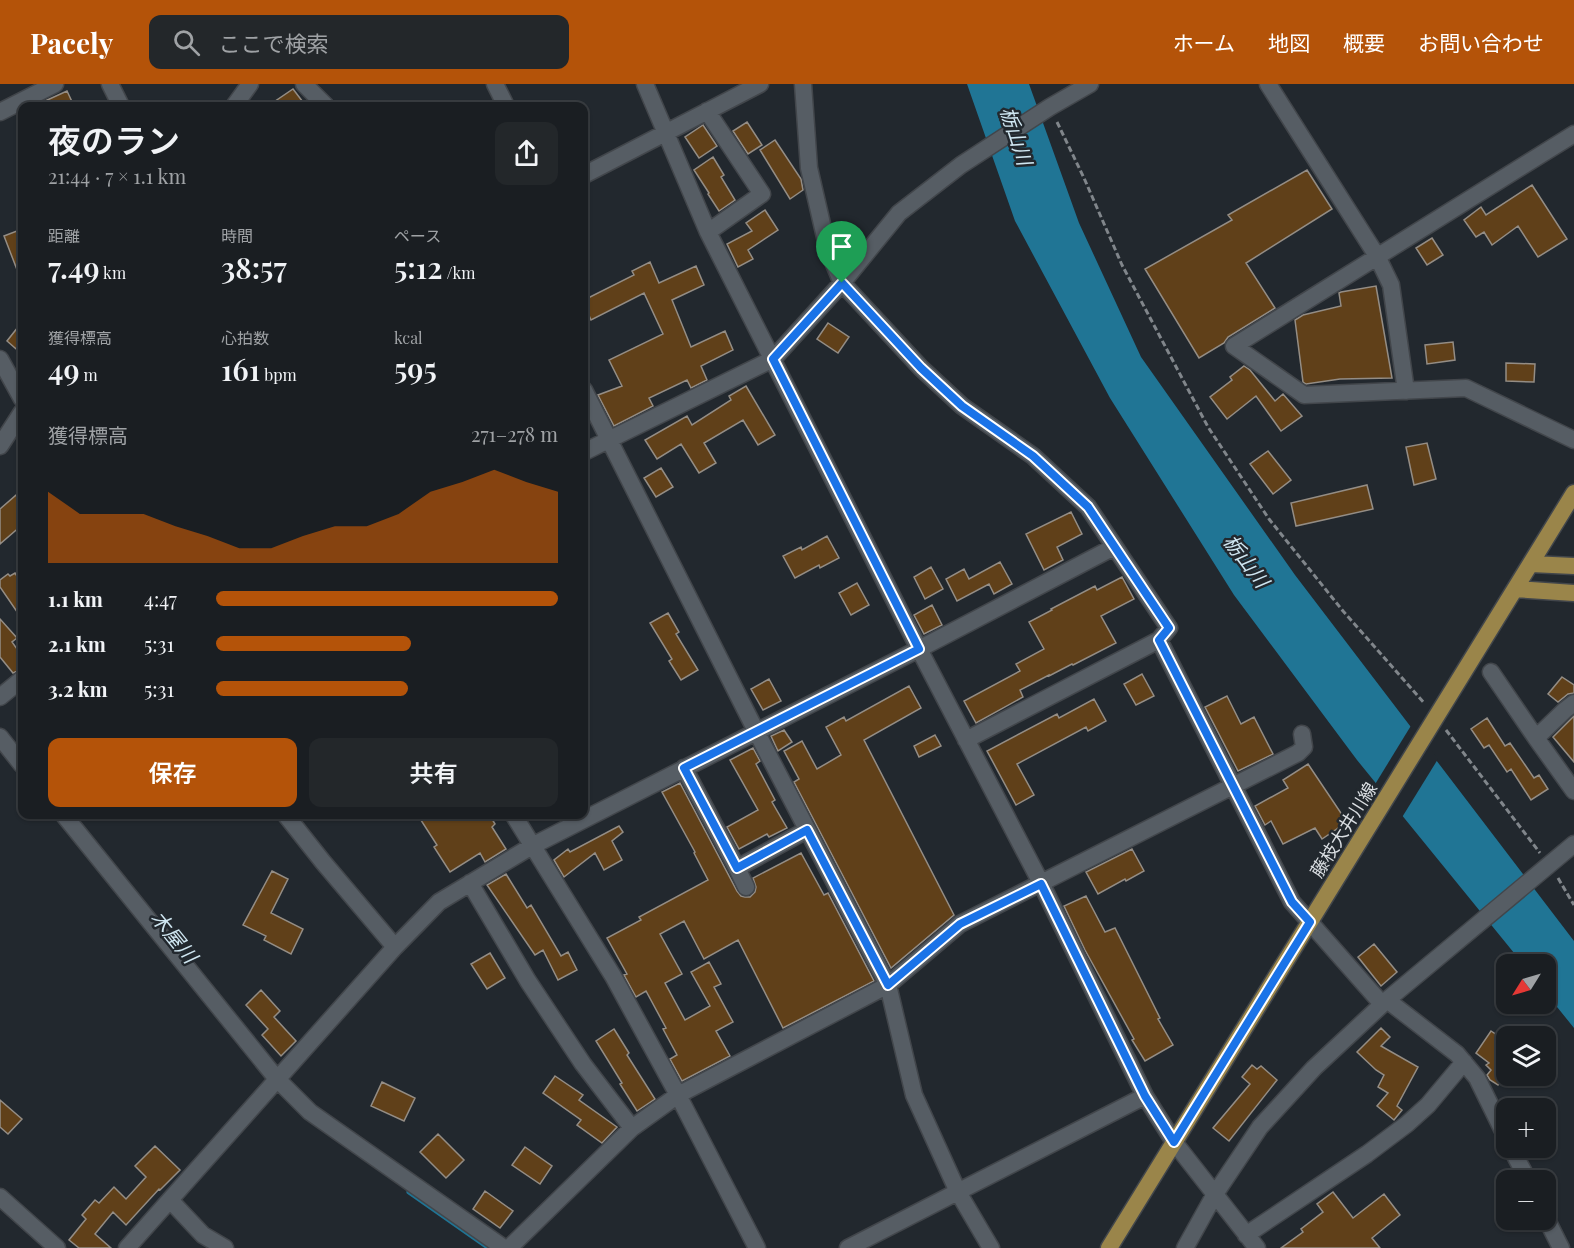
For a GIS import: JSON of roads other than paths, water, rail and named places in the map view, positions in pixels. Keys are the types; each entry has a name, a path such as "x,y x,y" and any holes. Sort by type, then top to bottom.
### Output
{"main road":[{"name":"藤枝大井川線","path":"1109,1248 1574,493"},
{"path":"1531,564 1574,566"},
{"path":"1515,589 1574,593"}],"street":[{"path":"20,102 55,84"},
{"path":"110,84 119,102"},
{"path":"237,102 250,84"},
{"path":"304,84 322,102"},
{"path":"495,84 504,102"},
{"path":"645,84 708,232 1041,884 1145,1096 1174,1142 1257,1248"},
{"path":"588,173 760,84"},
{"path":"803,84 809,168 828,250 842,283 921,368 954,399 1033,456 1088,507 1169,628 1159,640 966,740"},
{"path":"588,450 773,359 842,283 899,213 961,165 1090,84"},
{"path":"1268,84 1377,256 1391,285 1406,391"},
{"path":"0,112 18,103"},
{"path":"707,111 762,194 708,232"},
{"path":"1574,134 1234,346 1304,395 1467,388 1574,440"},
{"path":"0,359 18,392"},
{"path":"588,398 756,731 888,985 914,1095 958,1192 991,1248"},
{"path":"0,446 18,418"},
{"path":"588,817 1114,547"},
{"path":"1159,640 1292,902 1384,1002 1457,1053 1477,1078 1496,1117"},
{"path":"1491,672 1574,791"},
{"path":"0,697 18,682"},
{"path":"1536,738 1574,703"},
{"path":"509,1248 632,1128 678,1095 888,985 960,924 1298,753 1304,747 1302,734"},
{"path":"0,737 18,760"},
{"path":"684,768 746,887"},
{"path":"67,819 277,1079 310,1112 504,1248"},
{"path":"289,819 395,947"},
{"path":"516,819 613,975 757,1248"},
{"path":"127,1248 395,947 439,902 532,846 585,819"},
{"path":"737,868 807,830"},
{"path":"1185,1248 1215,1194 1260,1127 1314,1068 1384,1002 1574,844"},
{"path":"470,883 534,990 583,1064 632,1128"},
{"path":"1246,1234 1367,1154 1407,1124 1428,1105 1464,1062"},
{"path":"848,1248 1145,1096"},
{"path":"0,1197 57,1248"},
{"path":"170,1200 203,1234 225,1248"},
{"path":"1552,1230 1561,1248"}],"water":[{"name":"栃山川","path":"967,84 1029,84 1079,223 1141,357 1295,575 1574,941 1574,1028 1556,1006 1556,954 1515,954 1357,760 1234,595 1110,398 1015,221"}],"waterway":[{"name":"木屋川","path":"409,1192 489,1248"}]}
